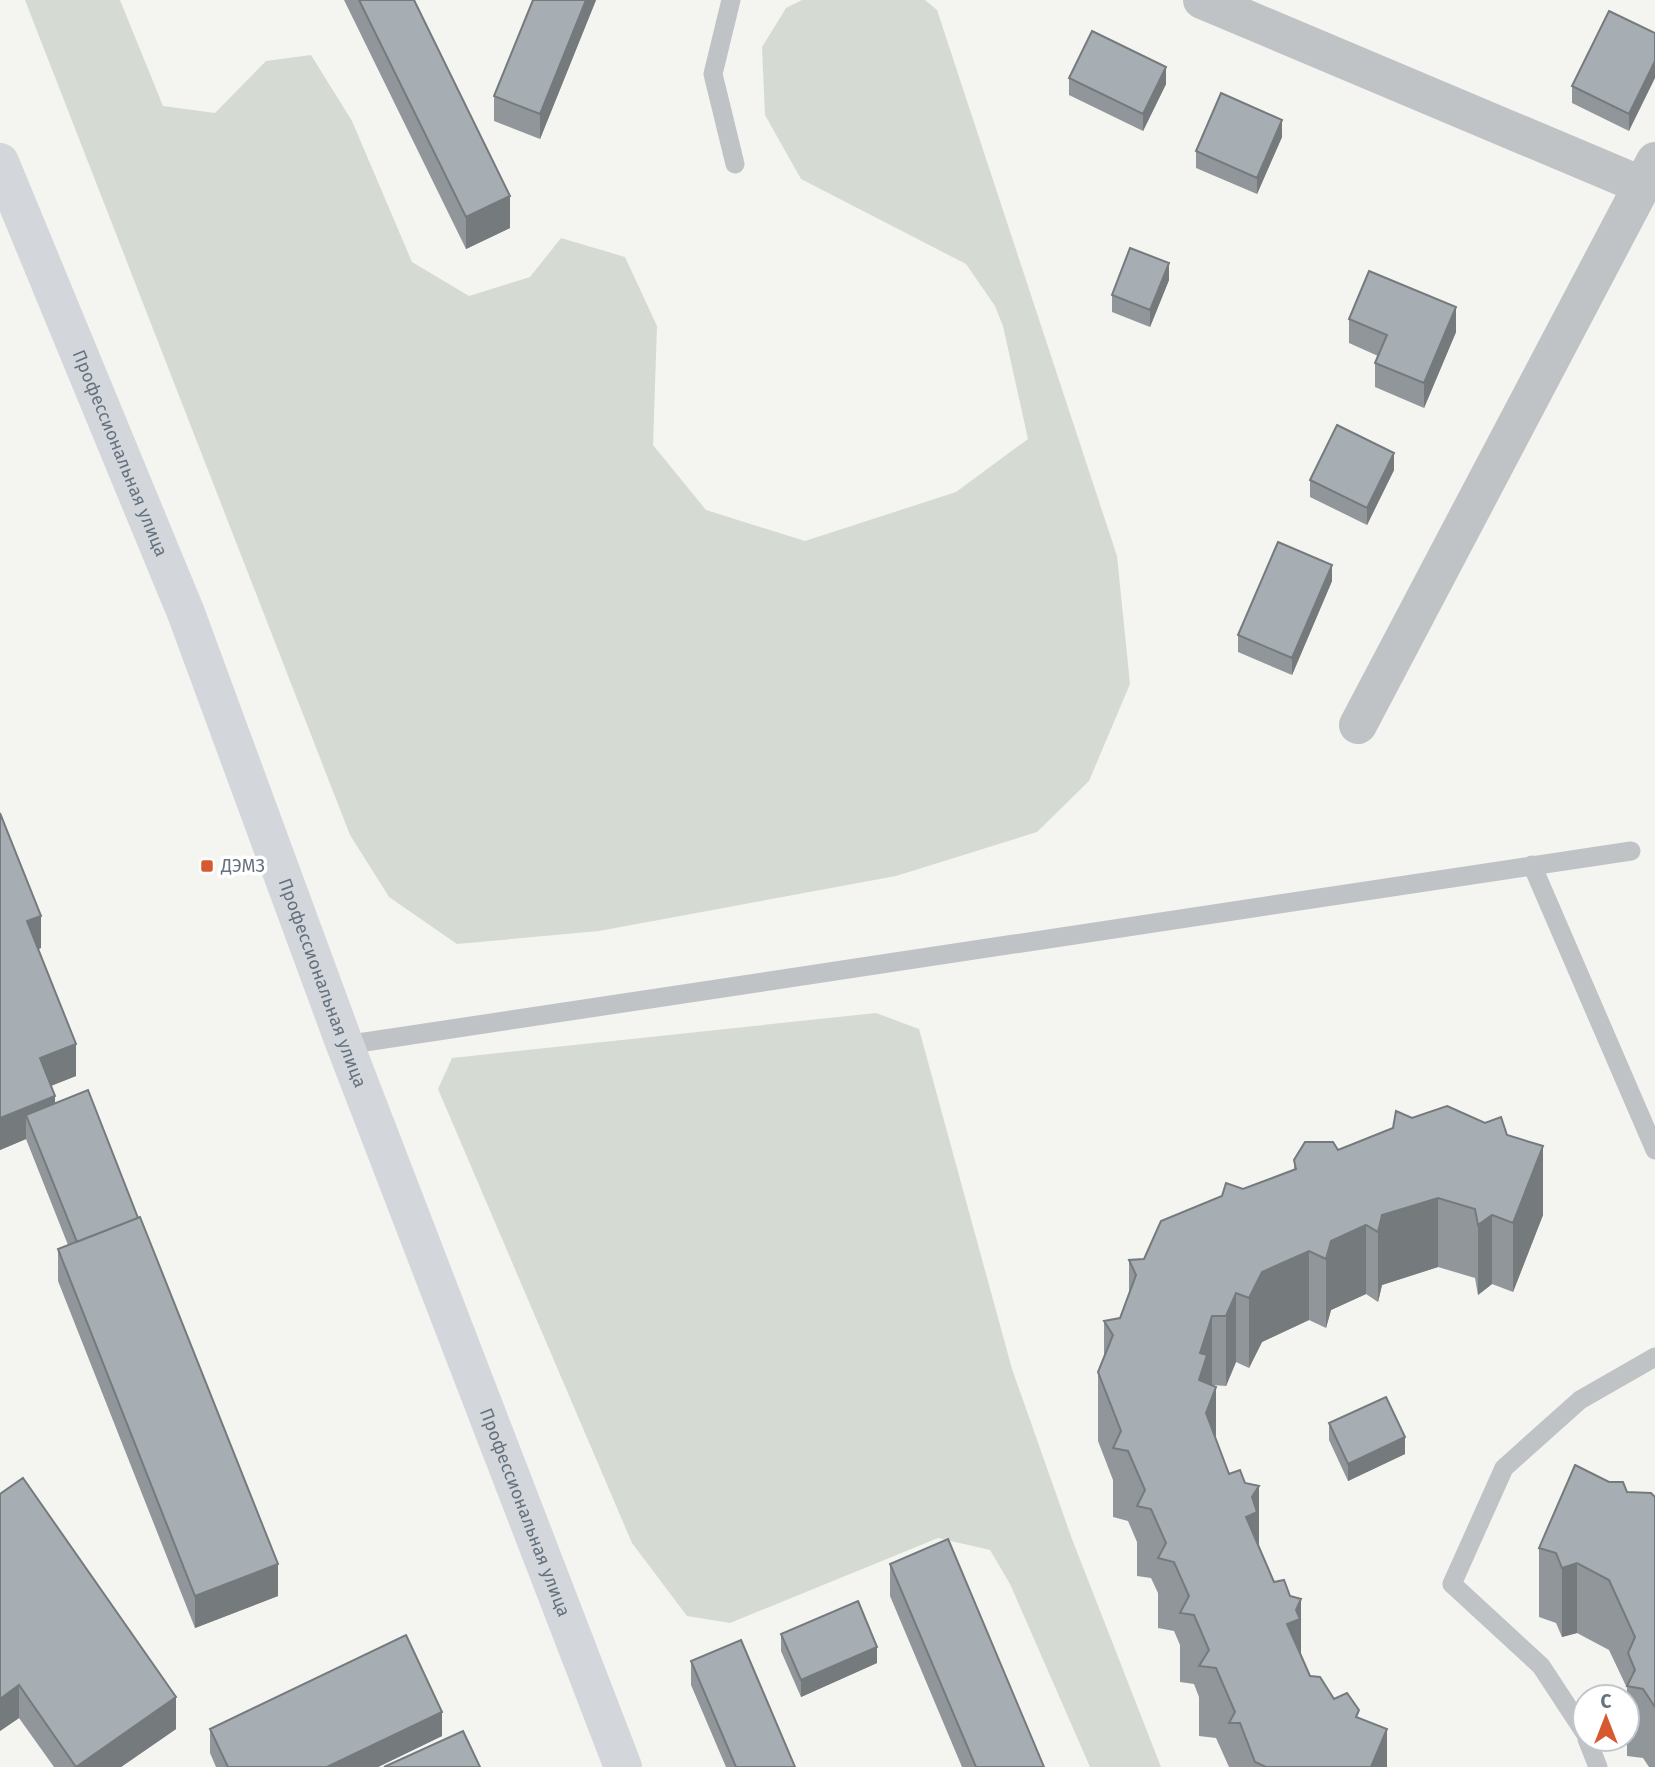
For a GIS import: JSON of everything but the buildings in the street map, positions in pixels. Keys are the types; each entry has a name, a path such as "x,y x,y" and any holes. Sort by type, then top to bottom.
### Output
{"main road":[{"name":"Профессиональная улица","path":"0,162 186,614 345,1045 623,1767"}],"street":[{"path":"1202,0 1648,173 1358,725"}],"lane":[{"path":"731,0 713,74 735,164"},
{"path":"345,1045 1631,851"},
{"path":"1532,865 1655,1150"},
{"path":"1571,1708 1541,1666 1451,1584 1504,1468 1580,1400 1655,1357"}],"shaded area":[{"path":"25,0 120,0 163,106 215,113 266,61 311,55 352,121 412,262 469,296 530,277 561,238 625,257 657,326 653,445 706,510 805,541 956,492 1028,439 1003,326 995,306 966,264 801,179 765,115 762,47 786,8 802,0 925,0 937,10 1117,556 1130,684 1089,781 1037,832 896,876 599,931 457,944 389,897 350,835"},
{"path":"876,1013 919,1029 1012,1369 1072,1539 1161,1767 1090,1767 1010,1584 990,1550 938,1538 730,1623 687,1616 632,1543 438,1089 452,1058"}],"place":[{"name":"ДЭМЗ","path":"207,866"}]}
